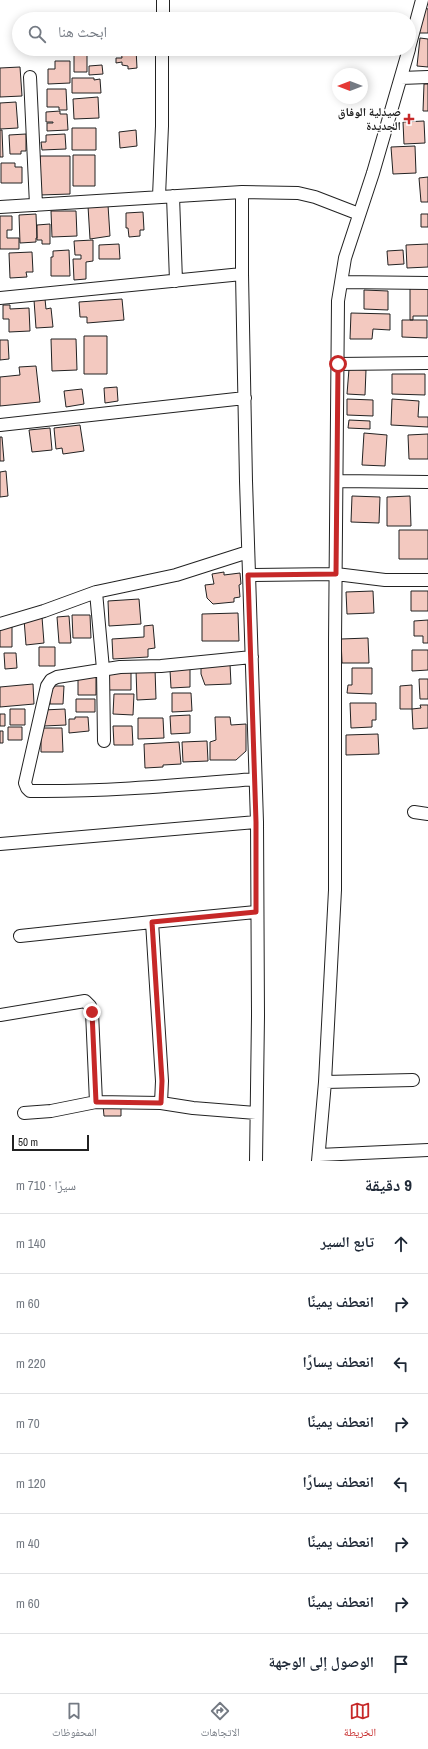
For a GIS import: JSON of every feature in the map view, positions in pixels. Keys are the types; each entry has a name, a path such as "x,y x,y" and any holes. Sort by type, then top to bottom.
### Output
{"street":[{"path":"163,0 163,12"},
{"path":"416,26 424,1"},
{"path":"159,196 162,126 162,56"},
{"path":"407,56 345,258 337,322 338,481 336,574 336,890 325,1082 318,1158 428,1150"},
{"path":"30,77 36,205"},
{"path":"401,78 428,77"},
{"path":"0,207 242,192 298,193 315,197 359,214"},
{"path":"242,192 242,274 248,575 252,657 256,822 258,1016 256,1161"},
{"path":"173,196 176,281"},
{"path":"0,298 242,274"},
{"path":"341,282 428,283"},
{"path":"338,364 428,363"},
{"path":"0,425 245,398"},
{"path":"338,481 428,482"},
{"path":"0,624 44,611 96,592 176,576 248,552"},
{"path":"248,575 336,574 385,580 428,580"},
{"path":"96,592 103,669 104,741"},
{"path":"252,657 161,666 103,669 57,677 51,680 46,694 25,783 30,791 148,788 255,779"},
{"path":"414,812 428,814"},
{"path":"0,844 256,822"},
{"path":"20,936 256,912"},
{"path":"152,922 162,1081 161,1103"},
{"path":"0,1015 39,1010 78,1001 85,1001 88,1003 92,1012 96,1102"},
{"path":"325,1082 413,1080"},
{"path":"24,1113 51,1111 96,1102 161,1103 193,1108 256,1113"}],"building":[{"path":"425,8 428,9 428,33 419,33"},
{"path":"420,38 428,39 428,67 417,66"},
{"path":"74,56 87,56 87,72 74,72"},
{"path":"122,56 136,56 137,68 128,69 128,66 122,65 122,62 116,63 116,58 122,58"},
{"path":"55,61 70,61 70,83 48,84 48,69 55,69"},
{"path":"102,65 103,74 89,75 89,66"},
{"path":"20,67 22,96 0,97 0,68"},
{"path":"72,78 94,78 94,80 100,79 101,93 72,93"},
{"path":"424,84 428,84 428,111 423,111"},
{"path":"47,89 66,89 67,110 59,110 59,107 47,107"},
{"path":"98,97 99,118 74,119 73,99"},
{"path":"16,102 18,128 0,129 0,103"},
{"path":"60,111 60,114 67,114 68,130 47,131 47,123 53,122 46,122 46,112"},
{"path":"424,121 425,143 404,144 403,122"},
{"path":"72,128 96,128 96,150 72,150"},
{"path":"0,130 2,130 3,157 0,157"},
{"path":"136,130 137,146 120,148 119,132"},
{"path":"26,134 26,151 21,151 21,154 10,154 9,135"},
{"path":"65,134 66,149 42,150 41,142 46,142 46,135"},
{"path":"415,146 416,173 393,174 391,147"},
{"path":"73,155 95,155 95,186 73,186"},
{"path":"40,156 70,156 70,194 40,195"},
{"path":"1,163 15,163 15,167 22,167 22,183 1,183"},
{"path":"428,177 428,202 421,202 419,178"},
{"path":"108,205 110,236 90,239 88,206"},
{"path":"51,211 76,211 77,236 52,237"},
{"path":"143,212 144,230 140,230 140,236 129,237 128,228 126,228 126,213"},
{"path":"36,214 36,242 20,243 19,215"},
{"path":"421,214 428,214 428,227 421,227"},
{"path":"0,216 12,216 12,230 7,230 7,238 19,238 19,249 0,249"},
{"path":"50,224 50,244 42,244 42,240 37,240 37,225"},
{"path":"93,240 93,261 86,262 86,279 74,280 73,259 81,259 81,255 75,255 74,241"},
{"path":"119,244 120,259 99,259 99,245"},
{"path":"428,244 428,267 407,268 406,245"},
{"path":"69,250 70,276 51,276 51,257 53,257 53,251"},
{"path":"403,250 404,264 388,265 387,251"},
{"path":"32,252 33,272 26,272 27,277 10,278 9,253"},
{"path":"410,286 428,286 428,316 413,316 413,320 410,320"},
{"path":"364,290 388,291 388,310 364,309"},
{"path":"45,299 46,309 51,308 53,327 36,328 34,300"},
{"path":"122,299 124,320 87,323 87,317 80,317 79,302"},
{"path":"3,305 10,305 10,309 29,308 30,331 9,332 9,319 3,319"},
{"path":"351,313 390,314 390,330 373,329 372,339 350,339"},
{"path":"402,320 427,320 427,338 402,337"},
{"path":"84,336 107,336 107,374 84,374"},
{"path":"51,339 76,339 77,370 52,371"},
{"path":"0,340 8,340 9,359 0,360"},
{"path":"36,366 40,402 0,406 0,377 20,375 19,367"},
{"path":"349,369 366,370 365,395 347,394"},
{"path":"392,374 425,374 425,395 392,394"},
{"path":"117,387 118,401 105,403 104,388"},
{"path":"82,389 84,404 66,407 64,391"},
{"path":"347,399 373,400 373,416 347,415"},
{"path":"392,399 419,401 418,417 428,417 428,427 391,425"},
{"path":"349,420 370,421 370,429 348,428"},
{"path":"80,425 84,451 63,454 62,448 56,449 54,428"},
{"path":"50,428 52,450 32,452 29,430"},
{"path":"364,433 387,435 385,466 362,465"},
{"path":"428,434 428,459 409,459 408,435"},
{"path":"0,437 2,437 4,461 0,461"},
{"path":"6,471 8,496 0,497 0,472"},
{"path":"352,496 380,497 379,523 351,522"},
{"path":"410,496 411,526 387,526 387,497"},
{"path":"399,530 428,530 428,559 399,559"},
{"path":"224,572 224,575 240,573 240,597 234,598 234,602 213,604 207,598 205,585 214,584 212,574"},
{"path":"373,591 374,613 347,614 346,592"},
{"path":"411,591 428,591 428,611 411,611"},
{"path":"139,599 141,624 109,626 108,601"},
{"path":"238,613 239,641 202,641 202,614"},
{"path":"72,615 90,615 91,638 73,638"},
{"path":"69,616 71,643 59,643 57,617"},
{"path":"42,617 44,643 26,645 24,619"},
{"path":"428,620 428,643 423,643 423,636 414,636 414,621"},
{"path":"153,625 155,648 148,649 148,657 113,659 112,639 144,637 144,626"},
{"path":"0,626 12,626 12,647 0,647"},
{"path":"368,638 369,663 342,663 341,639"},
{"path":"39,647 55,647 55,666 39,666"},
{"path":"412,650 428,650 428,670 412,671"},
{"path":"4,653 16,653 17,668 5,669"},
{"path":"230,664 231,684 205,685 201,674 201,666"},
{"path":"352,668 372,668 372,694 347,693 348,685 352,685"},
{"path":"155,669 156,699 137,700 136,670"},
{"path":"190,669 190,687 171,688 170,670"},
{"path":"108,672 131,672 131,690 108,690"},
{"path":"78,674 96,674 96,695 78,695"},
{"path":"419,679 428,679 428,699 420,699"},
{"path":"33,684 34,704 0,707 0,687"},
{"path":"412,685 412,709 400,709 400,686"},
{"path":"50,686 64,686 63,704 50,704"},
{"path":"172,693 191,693 192,711 172,712"},
{"path":"114,694 134,694 133,715 113,714"},
{"path":"76,699 95,699 95,712 76,712"},
{"path":"350,703 376,703 376,720 372,720 372,727 351,728"},
{"path":"420,705 428,705 428,728 413,729 412,709 421,708"},
{"path":"10,709 25,709 25,725 10,725"},
{"path":"65,709 66,725 44,726 43,710"},
{"path":"0,714 5,714 5,726 0,726"},
{"path":"190,715 190,733 171,734 170,716"},
{"path":"75,717 88,717 89,731 69,733 69,719 75,719"},
{"path":"215,717 230,717 231,725 246,724 246,751 236,760 210,760 210,742 216,740"},
{"path":"138,718 163,718 164,738 138,739"},
{"path":"113,726 132,726 133,745 114,745"},
{"path":"8,727 22,727 22,740 8,740"},
{"path":"41,728 62,728 63,752 41,752"},
{"path":"0,731 3,731 3,743 0,743"},
{"path":"378,734 379,754 346,755 346,735"},
{"path":"207,741 208,761 183,762 182,742"},
{"path":"179,742 181,764 145,768 144,744"},
{"path":"103,1105 121,1105 121,1116 104,1116"}],"place":[{"name":"صيدلية الوفاق الجديدة","path":"409,119"}],"route":[{"path":"92,1012 96,1102 112,1101 161,1103 162,1081 152,922 256,912 256,822 252,657 248,575 336,574 338,364"}]}
